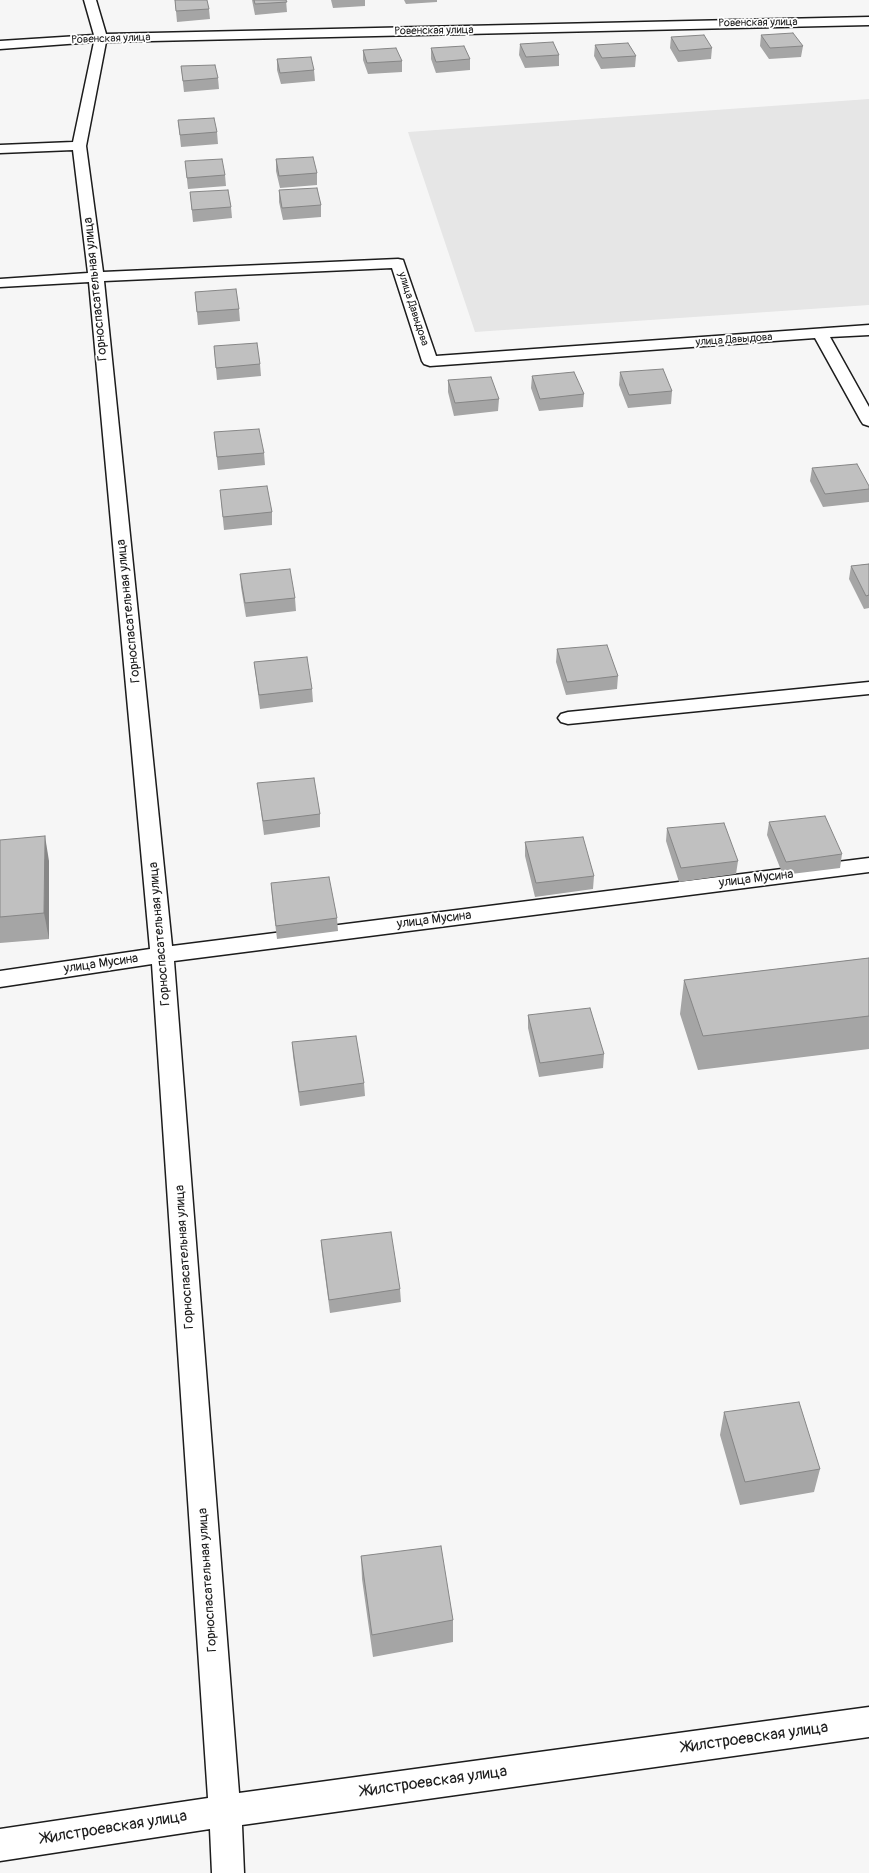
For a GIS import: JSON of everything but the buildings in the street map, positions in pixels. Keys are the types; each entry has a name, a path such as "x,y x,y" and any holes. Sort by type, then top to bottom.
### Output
{"street":[{"name":"Горноспасательная улица","path":"90,0 101,38 79,146 96,277 162,955 225,1811 228,1873"},
{"name":"Ровенская улица","path":"0,45 101,38 869,21"},
{"path":"0,149 79,146"},
{"name":"улица Давыдова","path":"0,283 398,263 430,361 821,335 869,330"},
{"path":"821,335 869,421"},
{"path":"568,718 869,688"},
{"name":"улица Мусина","path":"0,979 162,955 869,864"},
{"name":"Жилстроевская улица","path":"0,1845 225,1811 869,1722"}],"shaded area":[{"path":"869,99 869,305 475,332 408,132"}]}
